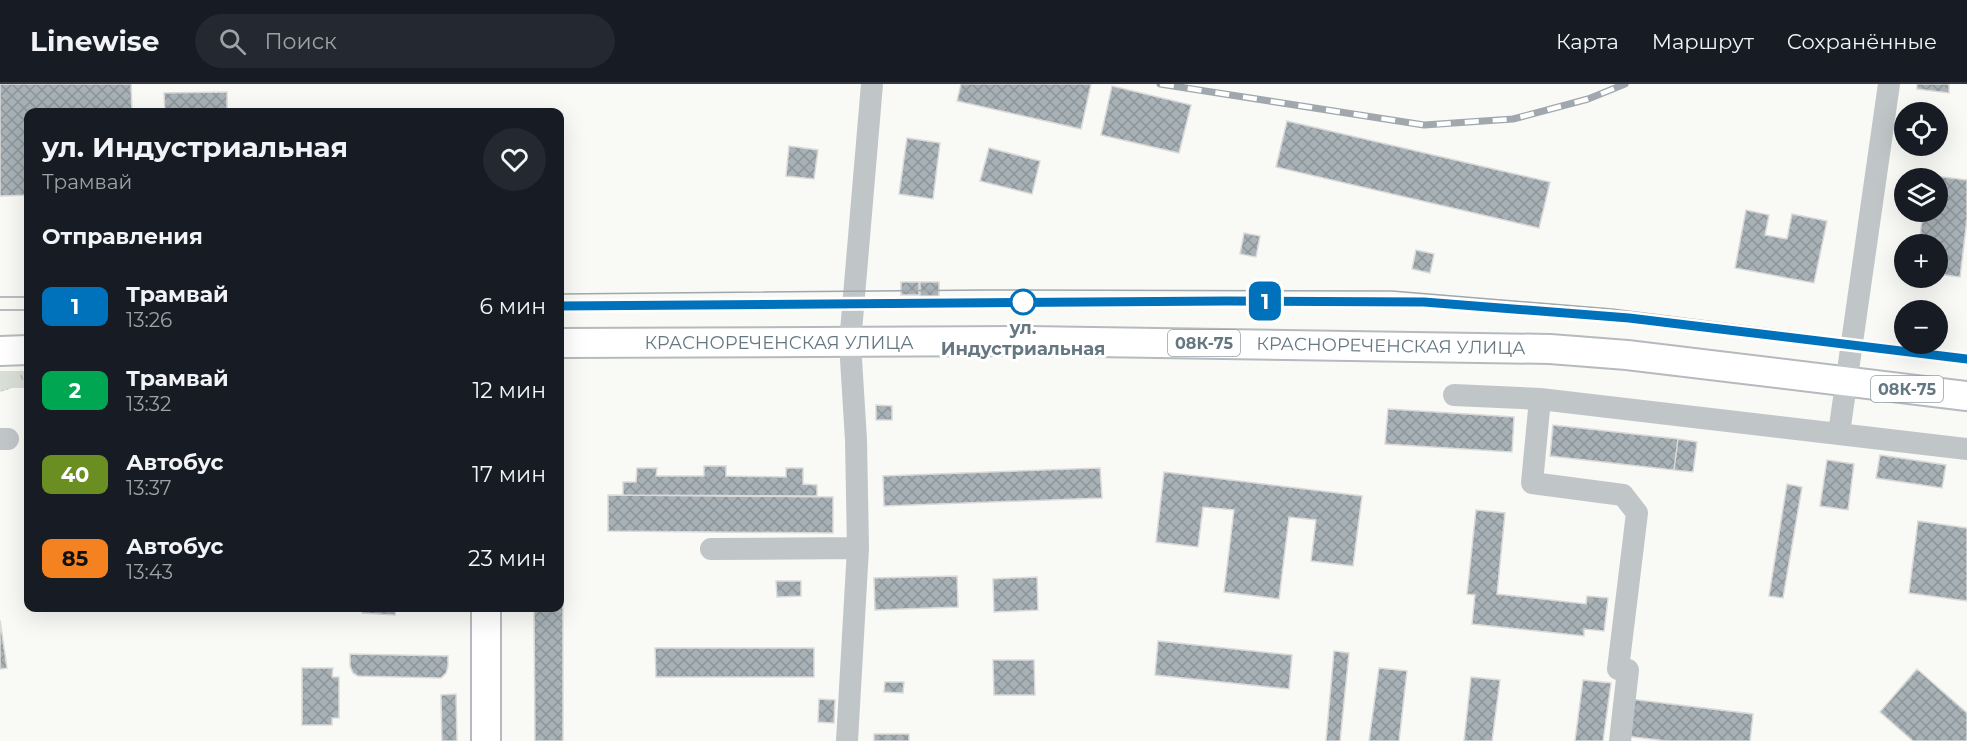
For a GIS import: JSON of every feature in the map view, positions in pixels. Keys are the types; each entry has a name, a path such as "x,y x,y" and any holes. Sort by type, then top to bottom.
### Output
{"main road":[{"name":"КРАСНОРЕЧЕНСКАЯ УЛИЦА","path":"564,343 1052,341 1550,349 1627,355 1967,396"},
{"path":"0,351 24,350"},
{"path":"486,612 486,741"}],"street":[{"path":"847,741 858,548 856,440 850,343 872,84"},
{"path":"1839,433 1889,84"},
{"path":"1454,394 1540,399 1967,449"},
{"path":"1540,399 1532,483 1623,495 1637,513 1618,669 1628,670 1620,741"},
{"path":"711,549 858,548"}],"green space":[{"path":"0,371 24,371 24,388 12,388 0,392"}],"building":[{"path":"0,84 131,84 132,108 24,108 24,195 0,196"},
{"path":"961,84 1091,84 1081,129 957,101"},
{"path":"1917,84 1949,84 1949,93 1917,89"},
{"path":"1112,86 1191,105 1179,153 1101,135"},
{"path":"227,92 227,108 165,108 164,93"},
{"path":"1287,121 1550,182 1539,228 1276,167"},
{"path":"907,138 940,143 933,199 899,194"},
{"path":"789,146 818,150 814,179 786,176"},
{"path":"989,148 1040,161 1032,194 980,181"},
{"path":"1948,178 1967,180 1967,219 1960,277 1948,275 1948,234 1920,234 1922,222 1948,222"},
{"path":"1746,210 1769,215 1765,235 1787,239 1792,214 1827,221 1814,283 1735,268"},
{"path":"1244,233 1260,236 1256,257 1240,254"},
{"path":"1416,250 1434,254 1430,273 1412,269"},
{"path":"901,282 919,282 919,295 901,295"},
{"path":"920,282 939,282 939,296 920,296"},
{"path":"876,405 892,406 892,420 876,420"},
{"path":"1388,409 1514,417 1512,452 1385,444"},
{"path":"1553,425 1678,439 1674,470 1550,456"},
{"path":"1678,439 1697,442 1693,472 1674,470"},
{"path":"1880,455 1946,465 1942,488 1876,478"},
{"path":"1827,460 1854,464 1848,510 1820,506"},
{"path":"704,466 726,466 726,476 786,477 786,468 803,468 803,484 817,485 817,496 623,495 623,482 636,482 637,468 657,468 656,476 704,476"},
{"path":"1100,468 1102,498 884,506 883,476"},
{"path":"1164,472 1362,496 1353,566 1311,561 1316,520 1289,517 1279,599 1224,592 1234,510 1203,507 1198,547 1156,542"},
{"path":"1787,484 1802,487 1783,598 1769,596"},
{"path":"608,495 833,497 833,533 608,531"},
{"path":"1476,510 1505,513 1497,594 1586,604 1587,596 1608,598 1604,631 1584,629 1584,636 1472,624 1475,595 1467,594"},
{"path":"1918,521 1967,528 1967,601 1909,593"},
{"path":"957,576 958,607 875,610 874,578"},
{"path":"1037,577 1038,610 994,612 993,579"},
{"path":"776,581 801,581 801,596 777,597"},
{"path":"362,612 395,612 395,615"},
{"path":"534,612 563,612 563,741 535,741"},
{"path":"0,620 7,668 0,669"},
{"path":"1158,641 1292,655 1289,689 1155,675"},
{"path":"655,648 814,648 814,677 656,677"},
{"path":"1334,651 1349,653 1340,741 1326,741"},
{"path":"350,654 448,656 448,666 441,678 358,676 353,673 350,666"},
{"path":"993,660 1034,660 1035,695 994,695"},
{"path":"302,668 333,668 332,677 339,677 339,718 332,718 332,725 302,725"},
{"path":"1379,668 1407,671 1399,741 1369,741"},
{"path":"1917,669 1967,713 1967,741 1913,741 1880,712"},
{"path":"1471,677 1500,680 1492,741 1464,741"},
{"path":"1583,680 1611,683 1603,741 1575,741"},
{"path":"885,682 904,682 903,693 884,692"},
{"path":"456,694 457,741 442,741 441,695"},
{"path":"819,699 835,700 834,723 818,722"},
{"path":"1630,699 1753,714 1750,741 1667,741 1626,736"},
{"path":"874,734 909,734 909,741 874,741"}],"tram line":[{"path":"564,294 986,290 1392,291 1612,309 1967,354"},
{"path":"0,297 24,297"},
{"path":"564,305 1227,301 1432,303"},
{"name":"1","path":"564,306 911,302 1424,302 1629,318 1967,359"},
{"path":"0,310 24,310"}],"railway":[{"path":"1160,84 1424,125 1513,119 1588,99 1625,84"}],"place":[{"name":"ул. Индустриальная","path":"1023,302"}]}
